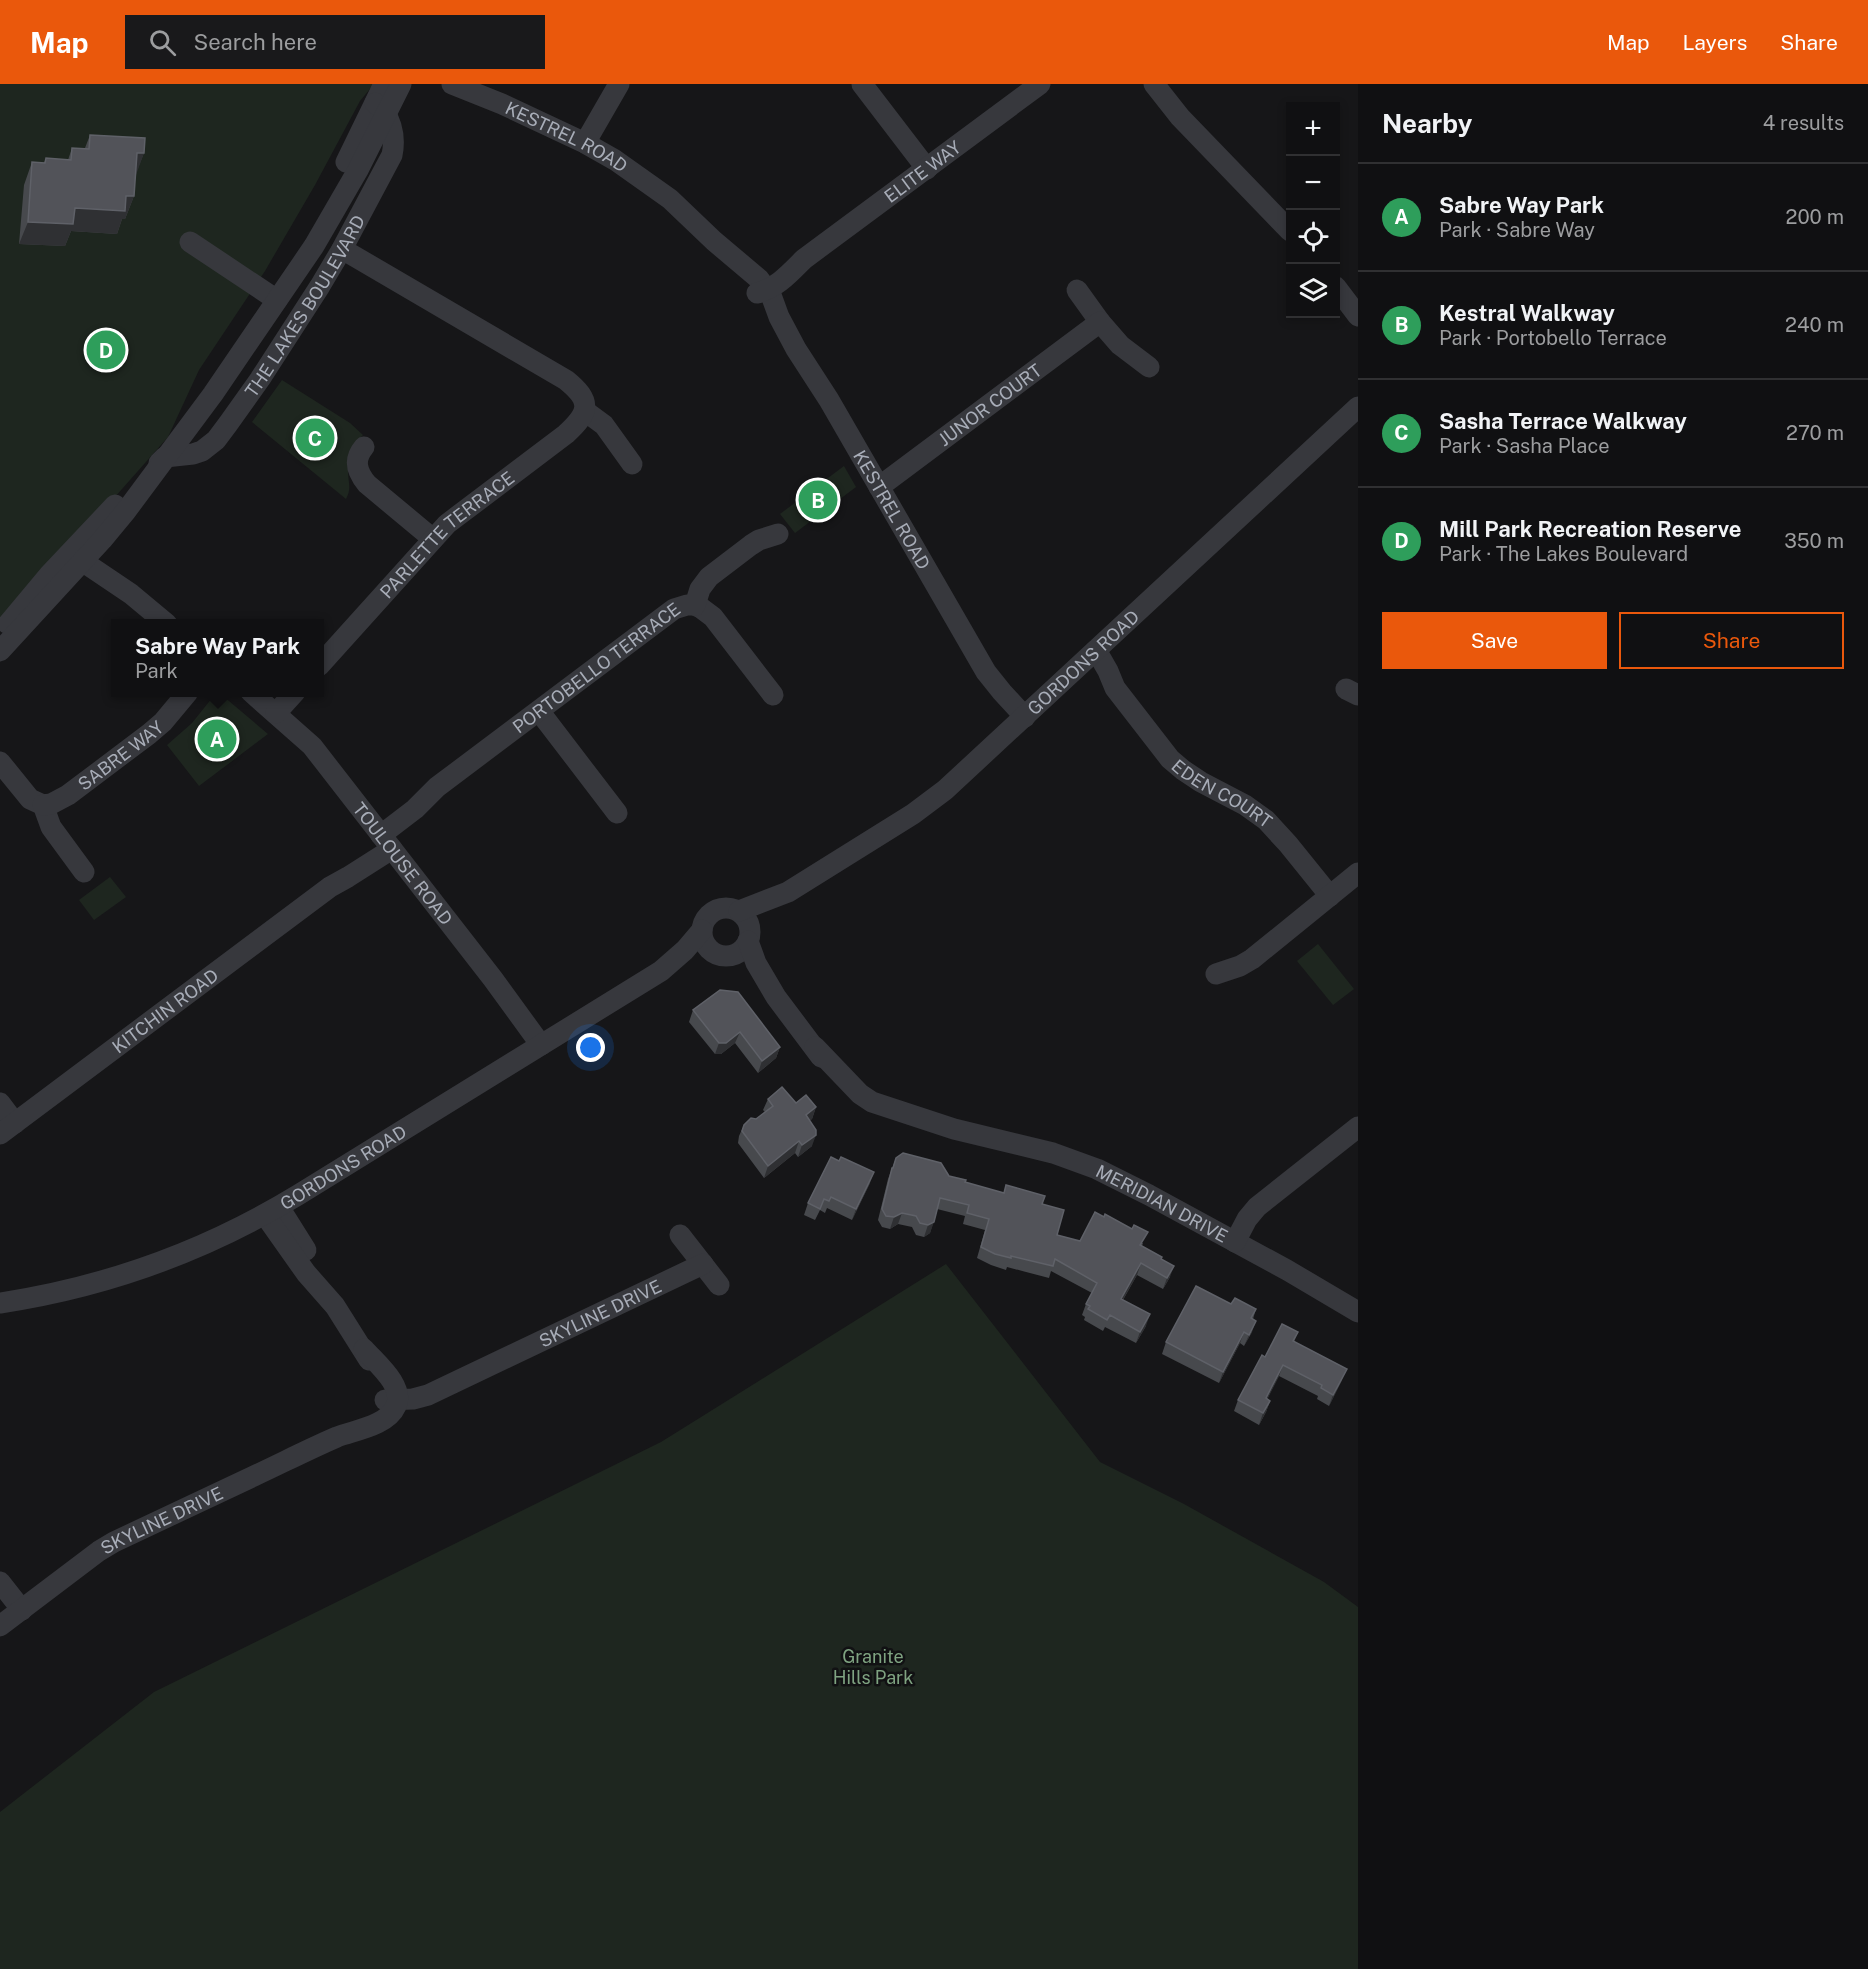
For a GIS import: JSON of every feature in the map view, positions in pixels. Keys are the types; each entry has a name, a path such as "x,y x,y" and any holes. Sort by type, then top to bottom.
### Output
{"street":[{"name":"THE LAKES BOULEVARD","path":"0,634 126,511 213,394 280,294 382,100 401,84"},
{"path":"585,143 619,84"},
{"path":"862,84 927,169"},
{"name":"ELITE WAY","path":"763,289 775,275 804,259 1040,84"},
{"path":"1154,84 1180,117 1286,227"},
{"name":"KESTREL ROAD","path":"459,86 585,143 643,179 670,199 763,289 986,672 995,695 1021,721"},
{"name":"THE LAKES BOULEVARD","path":"165,457 202,451 216,440 292,331 342,249 392,155 393,134 382,100"},
{"path":"190,242 280,294"},
{"path":"342,249 566,380 583,395 585,411 604,424 632,464"},
{"path":"1077,290 1120,345 1149,367"},
{"path":"1340,293 1358,316"},
{"name":"JUNOR COURT","path":"879,487 1100,322"},
{"name":"GORDONS ROAD","path":"746,927 788,892 929,803 1021,721 1358,407"},
{"name":"PARLETTE TERRACE","path":"324,660 458,514 566,434 576,425 585,411"},
{"path":"364,447 357,460 360,476 433,539"},
{"name":"PORTOBELLO TERRACE","path":"382,837 437,787 674,609 687,605 695,606 700,589 709,577 759,540 778,534"},
{"name":"THE LAKES BOULEVARD","path":"0,651 83,554"},
{"path":"83,554 102,560 115,572 131,594 161,619"},
{"path":"695,606 713,617 773,695"},
{"name":"EDEN COURT","path":"1090,656 1170,759 1192,776 1245,805 1266,820 1330,896"},
{"name":"SABRE WAY","path":"43,805 51,804 68,795 149,734 185,697"},
{"name":"TOULOUSE ROAD","path":"256,697 312,746 542,1045"},
{"path":"276,713 291,697"},
{"path":"539,711 617,813"},
{"path":"0,762 30,799 43,805 51,827 84,872"},
{"name":"KITCHIN ROAD","path":"7,1128 330,886 361,870 382,837"},
{"path":"1216,974 1240,966 1252,958 1358,873"},
{"path":"725,908 746,927 740,952 721,955 705,944 702,930 712,912 725,908"},
{"name":"MERIDIAN DRIVE","path":"746,927 756,963 776,997 815,1047 860,1094 872,1102 954,1129 1053,1153 1097,1169 1235,1242 1358,1312"},
{"name":"GORDONS ROAD","path":"661,971 685,950 702,930"},
{"name":"GORDONS ROAD","path":"0,1303 67,1290 146,1268 212,1242 272,1211 661,971 685,961 721,955"},
{"name":"MERIDIAN DRIVE","path":"721,955 748,971 776,997"},
{"path":"0,1104 7,1128"},
{"path":"1235,1242 1247,1219 1257,1207 1358,1127"},
{"path":"272,1211 306,1273 335,1306 364,1349 391,1400"},
{"path":"680,1235 719,1285"},
{"name":"SKYLINE DRIVE","path":"0,1626 114,1542 337,1438 373,1415 391,1400 413,1399 428,1395 703,1264"},
{"path":"0,1582 22,1610"}],"green space":[{"path":"0,84 374,84 360,101 265,271 199,370 168,437 0,627"},
{"path":"282,380 350,423 363,435 349,461 349,488 346,499 252,422"},
{"path":"844,466 856,487 795,533 780,514"},
{"path":"224,697 268,734 199,786 167,745 192,723 212,698"},
{"path":"110,877 126,897 94,920 79,900"},
{"path":"1318,944 1354,989 1333,1005 1297,961"},
{"name":"Granite Hills Park","path":"946,1264 1100,1462 1184,1504 1324,1582 1358,1607 1358,1969 0,1969 0,1812 154,1692 661,1442"}],"building":[{"path":"90,135 145,138 144,153 137,153 134,196 126,196 125,211 75,208 73,224 28,222 32,162 45,163 46,158 71,160 72,148 89,149"},
{"path":"720,990 738,992 780,1047 762,1061 740,1032 726,1043 719,1043 693,1010"},
{"path":"782,1087 796,1103 806,1095 816,1107 806,1115 816,1130 816,1135 802,1145 799,1141 768,1166 742,1131 751,1118 756,1119 773,1106 768,1099"},
{"path":"903,1153 941,1163 949,1176 966,1180 965,1182 1004,1193 1006,1185 1045,1196 1042,1204 1064,1210 1057,1235 1080,1241 1095,1212 1104,1217 1105,1214 1132,1229 1134,1225 1148,1232 1140,1245 1174,1266 1167,1278 1141,1263 1121,1299 1150,1314 1140,1332 1110,1315 1107,1320 1088,1309 1090,1306 1086,1304 1097,1283 1055,1259 1053,1266 995,1254 981,1247 989,1219 967,1213 969,1205 940,1198 934,1222 928,1225 920,1223 916,1216 902,1213 894,1217 886,1216 882,1209 892,1168 896,1158"},
{"path":"831,1157 839,1161 841,1157 874,1172 856,1209 831,1197 829,1201 824,1199 820,1209 808,1203"},
{"path":"1196,1286 1231,1304 1235,1298 1256,1309 1251,1318 1256,1321 1249,1335 1244,1332 1223,1372 1166,1342"},
{"path":"1282,1324 1298,1332 1293,1341 1347,1369 1333,1395 1321,1388 1322,1385 1283,1365 1266,1398 1270,1401 1263,1413 1238,1400 1262,1355 1265,1357"}],"place":[{"name":"Mill Park Recreation Reserve","path":"106,350"},
{"name":"Sasha Terrace Walkway","path":"315,438"},
{"name":"Kestral Walkway","path":"818,500"},
{"name":"Sabre Way Park","path":"217,739"}]}
